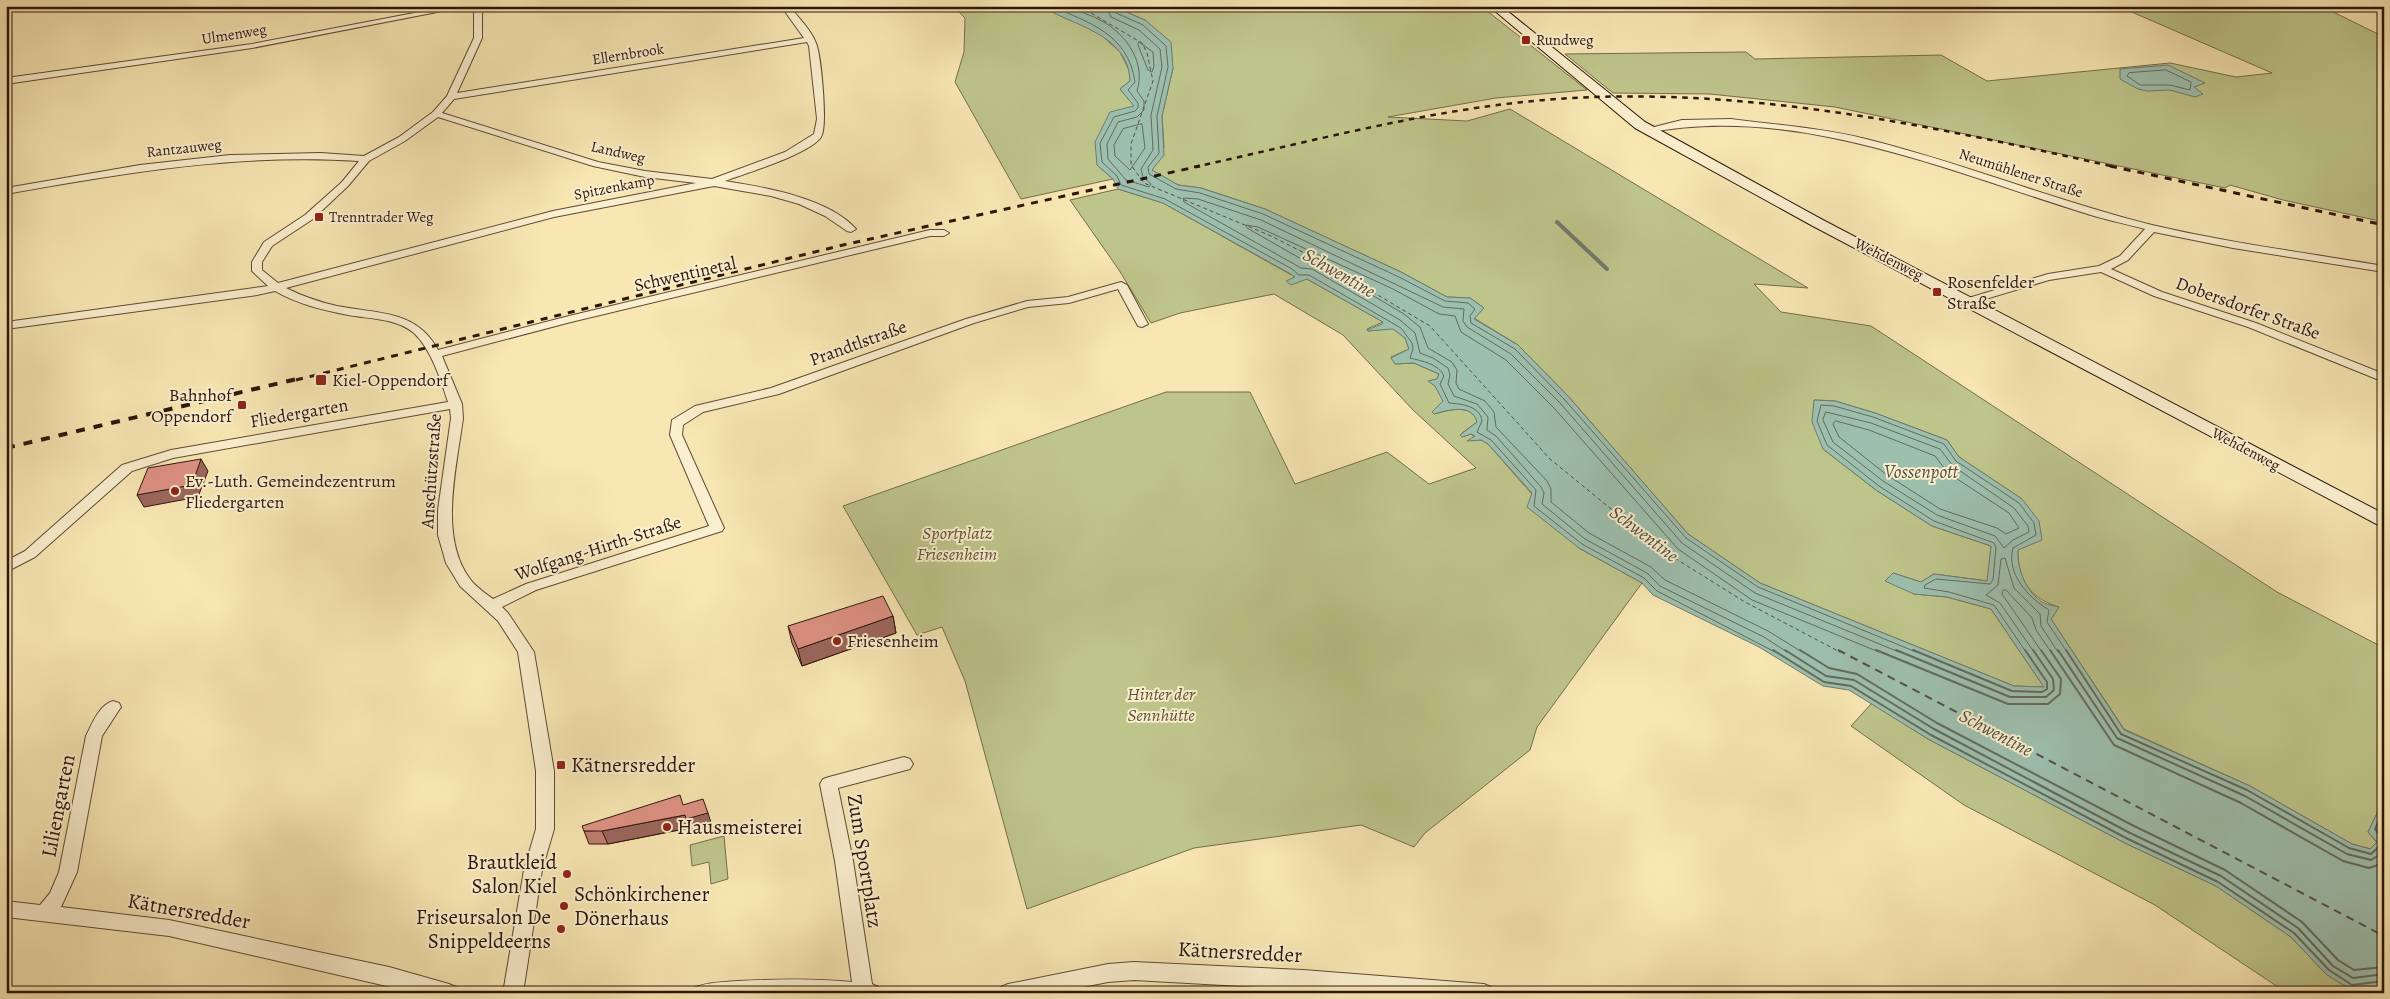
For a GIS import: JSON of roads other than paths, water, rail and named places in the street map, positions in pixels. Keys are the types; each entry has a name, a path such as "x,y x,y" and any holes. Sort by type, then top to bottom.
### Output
{"main road":[{"name":"Wehdenweg","path":"1494,6 1622,112 1647,130 1816,222 1969,301 2384,522"}],"street":[{"name":"Ulmenweg","path":"6,81 252,46 464,6"},
{"name":"Spitzenkamp","path":"275,288 552,214 712,183 805,146 818,135 821,119 813,46 810,39 784,6"},
{"path":"456,402 432,346 407,323 380,316 313,304 275,288 257,271 257,262 261,253 276,238 309,217 345,184 366,159 402,139 436,114 451,97 478,38 479,7"},
{"name":"Ellernbrook","path":"451,97 810,39"},
{"name":"Landweg","path":"436,114 451,116 522,142 589,162 646,174 712,183 782,197 812,206 841,220 851,230"},
{"name":"Neumühlener Straße","path":"1647,130 1682,123 1731,122 1863,141 1932,160 2090,212 2152,228 2232,245 2384,269"},
{"name":"Rantzauweg","path":"6,190 169,163 208,159 299,155 366,159"},
{"path":"1969,301 2048,277 2102,269 2124,258 2152,228"},
{"name":"Schwentinetal","path":"435,354 569,319 930,233 944,233"},
{"name":"Dobersdorfer Straße","path":"2102,269 2158,294 2252,325 2384,378"},
{"name":"Prandtlstraße","path":"717,528 676,435 676,422 687,414 699,409 804,381 970,321 1027,304 1069,300 1121,285 1142,324"},
{"path":"6,326 275,288"},
{"name":"Fliedergarten","path":"6,567 30,554 127,468 146,461 171,454 456,402"},
{"name":"Anschützstraße","path":"456,402 457,418 445,510 445,535 453,563 465,583 503,617 526,652 545,771 545,829 533,870 513,993"},
{"name":"Wolfgang-Hirth-Straße","path":"492,606 531,587 717,528"},
{"name":"Liliengarten","path":"45,913 58,897 68,872 94,736 101,722 113,707"},
{"name":"Zum Sportplatz","path":"868,992 829,784 904,764"},
{"name":"Kätnersredder","path":"6,909 169,928 389,976 449,993"},
{"name":"Kätnersredder","path":"1008,993 1108,973 1134,971 1303,979 1478,992"},
{"path":"703,993 776,987 820,987 868,992"}],"water":[{"path":"1041,6 1112,6 1145,20 1171,42 1173,68 1162,116 1164,155 1152,170 1178,185 1201,188 1265,209 1401,272 1447,297 1470,298 1484,308 1474,319 1518,345 1568,396 1688,534 1760,583 2014,686 2044,687 1991,609 1947,597 1914,594 1885,581 1893,573 1921,582 1934,574 1987,581 1991,546 1932,526 1876,490 1823,449 1812,422 1814,400 1835,401 1875,413 1947,440 1959,457 2022,499 2039,521 2042,540 2018,550 2019,565 2024,580 2038,599 2046,604 2059,607 2051,619 2124,730 2250,786 2352,844 2370,849 2377,842 2368,832 2384,799 2384,986 2351,990 2326,974 2291,937 2216,886 2125,843 1928,739 1849,690 1823,686 1759,647 1653,595 1642,583 1579,548 1527,507 1532,493 1488,444 1481,440 1467,441 1475,436 1471,434 1462,437 1460,435 1477,422 1470,412 1459,409 1434,414 1432,412 1443,401 1435,386 1428,381 1437,379 1439,374 1414,363 1395,364 1391,358 1409,349 1405,338 1393,329 1368,331 1383,322 1307,279 1291,285 1286,281 1295,277 1289,273 1163,203 1118,189 1113,179 1097,165 1095,142 1110,112 1134,106 1120,89 1130,81 1127,65 1120,52 1097,33"},
{"path":"2168,65 2205,83 2194,87 2203,94 2195,97 2170,90 2147,91 2138,89 2120,79 2120,69"}],"waterway":[{"path":"1557,222 1607,269"}],"railway":[{"path":"1194,167 1382,125 1477,108 1572,98 1641,96 1778,105 1846,114 1981,138 2115,167"},
{"path":"296,380 843,245 1200,166"},
{"path":"2110,166 2384,225"},
{"path":"6,448 301,378"}],"place":[{"name":"Rundweg","path":"1526,40"},
{"name":"Trenntrader Weg","path":"319,217"},
{"name":"Rosenfelder Straße","path":"1937,292"},
{"name":"Kiel-Oppendorf","path":"321,380"},
{"name":"Bahnhof Oppendorf","path":"242,405"},
{"name":"Ev.-Luth. Gemeindezentrum Fliedergarten","path":"175,491"},
{"name":"Friesenheim","path":"837,641"},
{"name":"Kätnersredder","path":"561,765"},
{"name":"Hausmeisterei","path":"667,827"},
{"name":"Brautkleid Salon Kiel","path":"567,874"},
{"name":"Schönkirchener Dönerhaus","path":"564,906"},
{"name":"Friseursalon De Snippeldeerns","path":"561,929"}],"water label":[{"name":"Schwentine","path":"1339,273"},
{"name":"Vossenpott","path":"1921,472"},
{"name":"Schwentine","path":"1644,534"},
{"name":"Schwentine","path":"1996,733"}],"park label":[{"name":"Sportplatz Friesenheim","path":"957,543"},
{"name":"Hinter der Sennhütte","path":"1161,704"}]}
